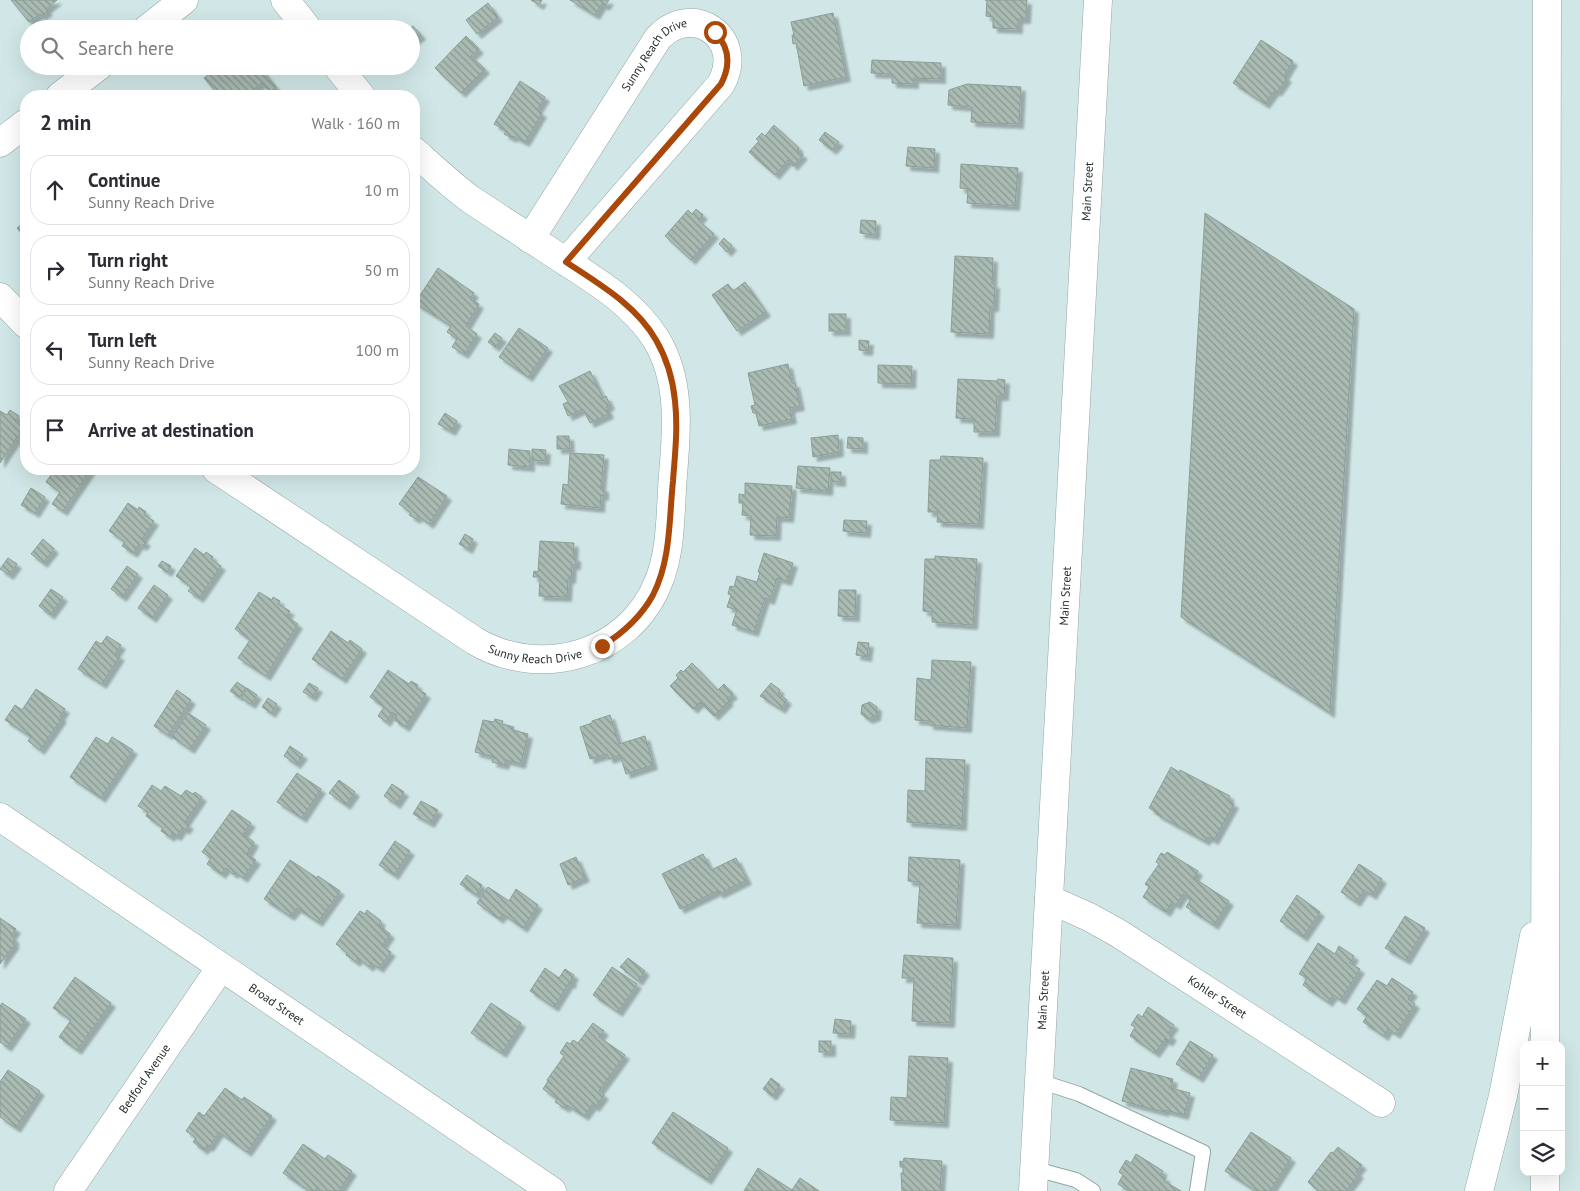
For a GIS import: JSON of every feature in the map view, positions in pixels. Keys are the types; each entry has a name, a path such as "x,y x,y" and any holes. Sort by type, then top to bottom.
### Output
{"main road":[{"path":"158,20 184,0"},
{"path":"285,0 301,20"},
{"name":"Main Street","path":"1034,1180 1098,0"},
{"path":"1545,1041 1547,0"},
{"name":"Sunny Reach Drive","path":"530,239 658,38 668,28 681,23 696,23 709,27 720,37 727,49 727,70 721,84 566,262"},
{"path":"68,90 87,75"},
{"path":"344,75 356,90"},
{"path":"0,143 20,128"},
{"name":"Sunny Reach Drive","path":"225,475 483,646 499,652 518,657 549,660 583,654 602,646 623,632 639,615 652,596 662,571 667,545 676,432 676,402 668,366 655,339 635,313 614,294 472,200 420,156"},
{"path":"0,297 20,318"},
{"name":"Broad Street","path":"0,817 552,1191"},
{"path":"1479,1191 1503,1096 1525,981 1546,888"},
{"name":"Kohler Street","path":"1049,899 1118,933 1381,1103"},
{"name":"Bedford Avenue","path":"68,1191 221,967"},
{"path":"1545,1176 1545,1191"}],"lane":[{"path":"1039,1081 1079,1094 1203,1152 1197,1191"},
{"path":"1034,1180 1076,1180 1093,1191"}],"building":[{"path":"11,0 57,0 41,16 40,14 32,20 27,20"},
{"path":"531,0 542,0 539,5"},
{"path":"570,0 609,0 605,6 602,4 595,15"},
{"path":"987,0 1027,0 1026,19 1018,19 1018,29 993,28 993,17 986,16"},
{"path":"488,3 498,17 477,34 466,20"},
{"path":"833,13 846,77 804,86 796,43 793,44 792,35 794,35 791,22"},
{"path":"466,36 479,49 471,56 485,69 461,93 435,68"},
{"path":"1261,40 1293,61 1284,76 1287,78 1265,104 1233,83"},
{"path":"872,60 941,63 941,79 914,78 914,84 892,83 892,74 871,73"},
{"path":"208,75 266,75 276,87 272,90 268,90 262,83 253,90 214,90 204,78"},
{"path":"520,81 545,97 537,110 542,113 525,142 504,134 506,131 494,124"},
{"path":"967,84 1021,87 1019,124 971,122 972,107 948,105 949,90"},
{"path":"774,125 799,148 797,150 803,155 793,166 788,160 775,175 749,152 759,141 756,139 762,133 765,136"},
{"path":"825,132 839,142 832,150 819,140"},
{"path":"908,147 935,149 934,168 906,166"},
{"path":"961,164 1018,168 1015,206 967,203 968,189 960,188"},
{"path":"696,209 703,215 698,220 714,234 691,260 665,236 688,210 692,214"},
{"path":"1205,213 1354,309 1330,713 1181,617"},
{"path":"861,220 876,221 875,235 860,233"},
{"path":"724,238 732,246 727,252 719,244"},
{"path":"955,256 993,258 992,284 995,284 994,307 990,307 989,334 951,332"},
{"path":"438,268 474,293 470,299 479,304 466,326 477,334 464,354 452,347 457,339 447,332 451,326 420,306 420,295"},
{"path":"745,282 766,312 737,331 712,295 728,284 733,291"},
{"path":"829,314 846,314 846,331 829,331"},
{"path":"519,328 548,348 528,377 499,357"},
{"path":"495,333 502,338 495,347 488,342"},
{"path":"859,340 869,341 868,351 859,350"},
{"path":"788,364 792,383 795,383 800,406 790,408 792,419 759,426 756,413 753,413 751,406 755,405 748,373"},
{"path":"878,365 912,366 911,384 878,383"},
{"path":"590,371 603,398 606,396 610,405 606,407 609,414 590,423 583,409 568,416 563,404 568,402 559,386"},
{"path":"958,379 1005,380 1004,396 997,396 995,432 974,432 974,419 956,418"},
{"path":"10,410 19,416 15,421 20,424 20,433 0,463 0,411 7,415"},
{"path":"445,413 457,421 451,431 438,424"},
{"path":"838,435 839,452 813,457 811,438"},
{"path":"557,436 569,436 570,449 557,449"},
{"path":"848,437 863,438 863,449 847,448"},
{"path":"509,449 530,451 530,467 508,465"},
{"path":"532,449 546,450 545,461 532,460"},
{"path":"570,453 604,455 601,487 604,488 604,496 601,495 600,508 561,504 563,484 568,485"},
{"path":"941,456 983,458 979,524 937,522 938,512 928,512 930,460 940,460"},
{"path":"798,466 830,468 828,491 796,488"},
{"path":"831,472 841,472 841,482 831,481"},
{"path":"51,475 87,475 63,511 52,504 60,492 46,482"},
{"path":"418,477 447,496 429,524 418,516 416,519 409,515 411,513 399,504"},
{"path":"745,483 792,486 789,518 777,517 776,536 750,535 751,516 742,515 743,503 739,503 739,494 745,495"},
{"path":"31,488 45,497 35,513 21,505"},
{"path":"128,503 138,510 139,507 146,512 144,515 154,521 142,539 146,542 142,546 139,544 133,553 122,546 125,542 109,531"},
{"path":"844,520 867,521 866,533 843,531"},
{"path":"465,534 473,539 468,549 459,544"},
{"path":"43,539 54,549 43,563 31,554"},
{"path":"540,541 574,543 573,557 576,557 576,565 572,565 571,579 568,579 567,597 539,596 540,577 533,577 534,571 538,572"},
{"path":"195,548 204,555 206,552 213,557 211,559 221,566 199,598 188,591 191,587 176,576"},
{"path":"764,553 793,563 787,581 777,578 770,600 765,598 754,632 732,625 737,610 727,607 731,595 728,594 730,586 734,587 737,576 757,582"},
{"path":"935,556 977,559 973,625 932,622 932,612 923,611 925,559 935,559"},
{"path":"8,558 17,564 9,575 0,569"},
{"path":"162,561 171,566 167,572 158,566"},
{"path":"127,566 138,574 122,597 111,589"},
{"path":"154,585 168,595 152,618 138,608"},
{"path":"51,589 63,597 50,615 39,606"},
{"path":"839,590 856,590 855,617 838,616"},
{"path":"259,592 272,600 273,597 280,601 278,604 290,611 286,616 298,624 266,676 238,658 250,640 235,629"},
{"path":"331,631 348,643 350,640 362,649 342,679 312,659"},
{"path":"107,636 121,645 115,654 120,656 102,684 78,669 96,641 101,644"},
{"path":"858,642 869,643 867,657 856,655"},
{"path":"932,660 971,662 967,728 929,725 929,721 915,720 917,678 931,680"},
{"path":"692,663 718,690 724,684 733,694 727,699 729,701 714,716 700,702 693,709 670,686 678,678 676,675 681,670 683,672"},
{"path":"388,670 409,684 411,681 418,685 416,688 426,694 405,727 394,720 397,715 392,712 386,722 378,716 384,707 370,697"},
{"path":"237,682 246,688 239,697 230,691"},
{"path":"309,683 318,688 312,697 303,692"},
{"path":"771,683 780,690 778,693 787,700 781,709 760,696"},
{"path":"247,688 257,695 251,704 241,698"},
{"path":"36,689 65,709 60,716 62,718 40,750 28,741 31,737 5,720 15,705 22,710"},
{"path":"177,690 191,700 168,735 154,726"},
{"path":"268,698 277,704 271,713 262,707"},
{"path":"870,702 877,707 876,716 868,719 861,714 862,705"},
{"path":"188,713 206,725 190,749 172,737"},
{"path":"610,715 619,744 645,736 653,765 626,774 620,755 609,759 607,754 590,759 580,727"},
{"path":"495,719 503,721 502,724 514,727 513,730 528,734 521,764 506,760 504,765 492,762 494,757 475,752 483,720 494,722"},
{"path":"96,737 108,744 112,737 133,750 101,798 70,777"},
{"path":"290,746 303,755 296,764 284,756"},
{"path":"926,758 965,760 962,826 907,822 908,790 925,791"},
{"path":"1171,767 1230,796 1228,800 1234,804 1214,840 1208,837 1205,841 1156,814 1149,808"},
{"path":"297,773 321,789 302,818 277,802"},
{"path":"339,780 355,792 346,805 329,793"},
{"path":"392,784 404,792 396,804 384,796"},
{"path":"152,785 161,791 165,786 181,796 186,790 193,794 195,792 202,797 185,822 189,825 185,830 182,828 177,836 172,834 170,837 161,831 163,828 146,816 148,812 138,806"},
{"path":"421,801 438,810 430,823 413,814"},
{"path":"232,810 251,823 243,834 254,842 247,854 256,860 243,878 235,872 233,874 226,868 221,874 207,864 211,858 202,852"},
{"path":"395,841 410,851 394,875 379,865"},
{"path":"1167,852 1198,871 1194,878 1229,901 1214,925 1186,907 1191,899 1183,894 1176,905 1172,902 1166,912 1143,897 1149,887 1145,884 1159,864 1156,862 1161,853 1165,855"},
{"path":"703,854 711,870 736,858 747,880 719,894 717,891 680,909 662,874"},
{"path":"576,857 585,877 568,885 560,864"},
{"path":"909,857 960,860 956,925 917,923 920,882 908,881"},
{"path":"290,860 340,891 318,922 297,908 290,916 264,899"},
{"path":"1359,864 1382,879 1372,895 1364,890 1356,902 1341,892"},
{"path":"467,875 482,885 476,895 460,884"},
{"path":"488,887 509,901 516,889 538,905 523,928 503,914 499,919 477,903"},
{"path":"1297,895 1320,912 1303,937 1280,921"},
{"path":"367,910 381,921 379,925 390,934 382,946 391,952 379,968 371,963 369,967 358,958 356,962 336,944 360,911 365,914"},
{"path":"1405,916 1425,928 1406,960 1385,948"},
{"path":"0,918 16,929 11,936 14,938 14,945 0,964"},
{"path":"1318,943 1335,954 1339,946 1354,956 1350,963 1360,969 1341,1000 1333,995 1328,1002 1303,985 1307,978 1299,974"},
{"path":"904,955 953,958 950,1023 912,1021 914,978 902,978"},
{"path":"628,958 645,971 638,981 620,967"},
{"path":"612,967 637,984 618,1012 593,995"},
{"path":"545,968 559,978 565,969 574,975 571,984 569,983 554,1007 530,991"},
{"path":"75,977 111,1003 77,1050 59,1037 71,1020 53,1008"},
{"path":"1392,978 1413,992 1408,999 1415,1004 1396,1034 1388,1029 1384,1036 1363,1022 1367,1016 1357,1009 1377,980 1387,986"},
{"path":"2,1003 26,1019 7,1047 0,1042 0,1006"},
{"path":"491,1003 521,1023 502,1053 471,1033"},
{"path":"1148,1007 1174,1025 1168,1033 1172,1036 1168,1042 1165,1039 1155,1053 1130,1036 1135,1027 1131,1025 1138,1014 1142,1017"},
{"path":"835,1019 851,1021 850,1034 833,1033"},
{"path":"593,1023 604,1031 599,1037 625,1055 599,1091 604,1095 595,1107 592,1105 584,1116 567,1105 565,1108 555,1102 557,1099 543,1089 564,1056 560,1053 567,1042 570,1044 573,1040 578,1043"},
{"path":"819,1041 831,1041 831,1052 819,1052"},
{"path":"1190,1041 1213,1055 1199,1078 1176,1064"},
{"path":"909,1056 948,1058 944,1123 890,1120 891,1097 907,1098"},
{"path":"1131,1068 1173,1079 1171,1088 1190,1093 1184,1115 1122,1101"},
{"path":"8,1070 40,1091 16,1128 0,1117 0,1082"},
{"path":"771,1078 780,1085 772,1096 763,1089"},
{"path":"225,1088 242,1100 244,1097 272,1116 247,1152 219,1132 209,1147 207,1146 203,1150 193,1142 196,1138 186,1131 199,1112 204,1116"},
{"path":"673,1112 728,1148 707,1180 652,1143"},
{"path":"1251,1132 1291,1158 1270,1191 1256,1191 1225,1171"},
{"path":"303,1144 325,1159 328,1155 352,1171 339,1191 321,1191 317,1188 315,1191 309,1191 283,1173"},
{"path":"1338,1147 1362,1165 1356,1172 1359,1174 1346,1191 1318,1191 1308,1182 1331,1152 1333,1153"},
{"path":"1136,1154 1163,1171 1160,1175 1166,1178 1164,1181 1181,1191 1129,1191 1118,1184 1123,1175 1119,1172 1126,1160 1131,1163"},
{"path":"904,1158 942,1161 940,1191 902,1191 901,1173 903,1173 903,1167 900,1167 900,1161 903,1162"},
{"path":"758,1168 792,1190 800,1178 819,1191 744,1191"}],"route":[{"path":"602,646 623,632 639,615 652,596 662,571 667,545 677,419 676,402 668,366 663,353 648,328 614,294 566,262 721,84 727,70 728,56 724,42 715,32"}]}
